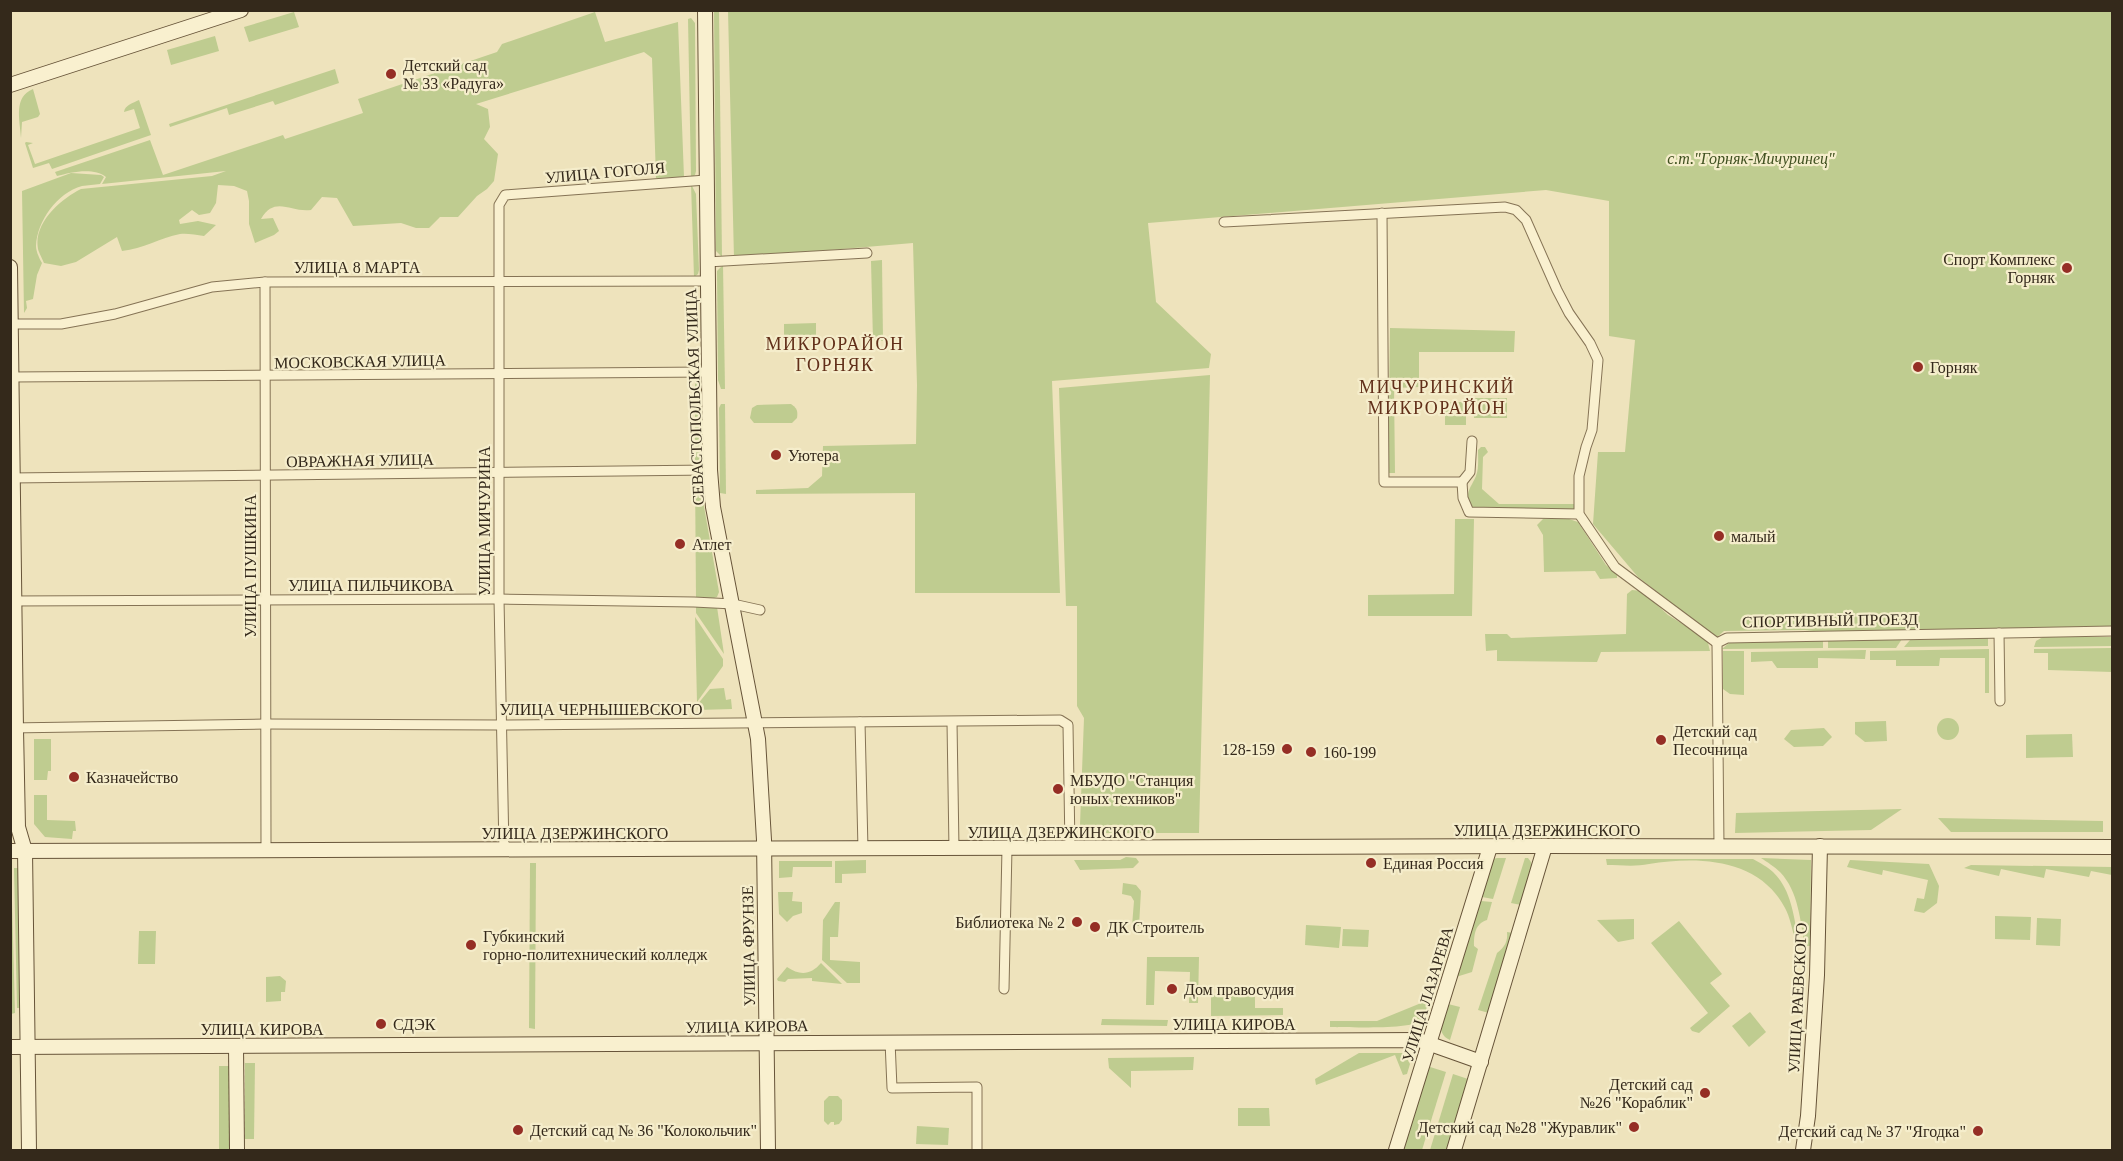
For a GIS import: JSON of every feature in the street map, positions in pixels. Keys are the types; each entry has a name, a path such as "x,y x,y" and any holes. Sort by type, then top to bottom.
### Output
{"main road":[{"path":"10,85 241,10"},
{"name":"СЕВАСТОПОЛЬСКАЯ УЛИЦА","path":"705,10 710,470 713,507 758,739 764,849"},
{"path":"10,267 13,728 28,1047 29,1150"},
{"path":"1454,1150 1545,846"},
{"name":"УЛИЦА ДЗЕРЖИНСКОГО","path":"18,851 1545,846 2112,847"},
{"name":"УЛИЦА РАЕВСКОГО","path":"1803,1150 1808,1116 1817,975 1820,846"},
{"name":"УЛИЦА ЛАЗАРЕВА","path":"1396,1150 1490,847"},
{"name":"УЛИЦА ФРУНЗЕ","path":"764,849 768,1150"},
{"name":"УЛИЦА КИРОВА","path":"10,1047 1419,1040 1481,1062"},
{"path":"236,1046 237,1150"}],"street":[{"name":"УЛИЦА ГОГОЛЯ","path":"506,195 706,180"},
{"name":"УЛИЦА МИЧУРИНА","path":"504,850 499,599 498,206 506,195"},
{"path":"1224,222 1505,207 1516,210 1526,220 1557,290 1598,360 1593,430 1579,476 1579,514 1615,567 1717,643 1719,846"},
{"path":"1382,213 1384,482 1462,482"},
{"path":"707,262 867,253"},
{"name":"УЛИЦА 8 МАРТА","path":"12,324 61,324 116,314 212,287 266,282 708,281"},
{"name":"УЛИЦА ПУШКИНА","path":"266,282 264,476 266,850"},
{"name":"МОСКОВСКАЯ УЛИЦА","path":"12,377 709,372"},
{"path":"1472,441 1470,472 1462,482 1463,498 1469,513 1579,514"},
{"name":"ОВРАЖНАЯ УЛИЦА","path":"12,478 710,470"},
{"name":"УЛИЦА ПИЛЬЧИКОВА","path":"12,601 499,599 733,604 760,610"},
{"name":"СПОРТИВНЫЙ ПРОЕЗД","path":"1717,643 1727,638 2112,632"},
{"path":"1999,633 2000,701"},
{"name":"УЛИЦА ЧЕРНЫШЕВСКОГО","path":"13,728 266,724 501,725 1060,720 1068,725 1070,848"},
{"path":"860,722 863,849"},
{"path":"952,722 954,849"},
{"path":"1005,989 1007,848"},
{"path":"890,1041 892,1088 977,1087 977,1150"}],"green space":[{"path":"714,11 719,11 722,257 716,251"},
{"name":"с.т.\"Горняк-Мичуринец\"","path":"728,11 2112,11 2112,627 1830,633 1805,630 1724,631 1716,638 1638,577 1593,524 1598,452 1625,452 1635,340 1609,336 1609,201 1546,190 1148,223 1156,302 1211,354 1209,368 1052,381 1060,593 915,593 915,493 756,494 756,490 808,488 822,476 823,446 916,444 917,385 913,243 734,258"},
{"path":"294,12 299,27 249,42 244,27"},
{"path":"595,12 605,42 678,22 684,177 656,178 652,58 644,52 476,104 488,109 490,127 484,139 498,154 494,181 458,217 440,217 429,228 416,228 401,223 353,226 337,198 322,197 311,210 278,206 266,212 261,219 273,218 279,231 255,243 249,224 247,191 234,186 218,185 216,203 210,213 199,215 192,210 179,220 180,224 198,221 216,225 204,236 180,234 122,251 117,237 76,262 61,266 44,263 38,249 38,239 44,221 65,199 81,189 212,176 226,171 102,184 106,177 95,172 75,172 57,176 55,172 150,140 163,175 283,135 285,139 363,113 358,99 497,52 502,44"},
{"path":"691,18 695,23 696,171 691,178 688,19"},
{"path":"215,36 219,51 171,65 167,50"},
{"path":"335,69 339,83 275,105 273,101 229,115 227,108 170,127 169,124"},
{"path":"33,89 40,114 38,117 22,122 21,138 20,103"},
{"path":"139,100 151,135 52,169 49,163 33,168 26,142 33,143 28,145 35,164 140,128 134,109 124,112 128,106"},
{"path":"71,173 104,177 100,184 82,186 64,195 44,218 36,246 42,263 37,275 33,299 26,301 27,308 24,313 22,191"},
{"path":"691,184 696,194 699,270 694,277"},
{"path":"882,260 883,341 873,341 871,261"},
{"path":"723,265 725,389 721,389 718,380 717,271"},
{"path":"816,323 816,338 784,339 784,324"},
{"path":"1390,328 1515,331 1514,352 1419,352 1419,387 1394,388 1395,473 1388,473"},
{"path":"695,375 700,381 701,459 695,466"},
{"path":"1210,375 1199,833 1097,833 1096,825 1080,825 1084,718 1077,706 1077,606 1066,606 1059,388"},
{"path":"1474,398 1507,398 1507,418 1474,418"},
{"path":"1445,402 1466,402 1466,425 1445,425"},
{"path":"721,404 725,404 726,494 720,493 719,408"},
{"path":"791,404 796,408 797,413 797,418 792,423 754,423 750,418 752,408 757,405"},
{"path":"1485,447 1488,452 1483,457 1482,489 1499,504 1574,504 1575,510 1472,508 1468,495 1477,473 1478,450"},
{"path":"695,473 699,478 719,592 717,597 711,599 696,599"},
{"path":"1455,519 1474,519 1472,616 1368,616 1368,595 1454,594"},
{"path":"1543,519 1569,519 1578,522 1606,565 1617,574 1617,578 1600,579 1595,571 1544,572 1543,535 1537,525"},
{"path":"1632,590 1642,591 1668,615 1707,639 1710,651 1601,652 1597,662 1497,661 1497,650 1486,651 1485,634 1507,634 1511,638 1626,634 1627,594"},
{"path":"696,606 717,607 724,654 696,613"},
{"path":"695,617 723,659 723,666 697,702"},
{"path":"2043,637 2112,637 2112,646 2034,647 2036,641"},
{"path":"1988,638 1988,646 1904,647 1910,640"},
{"path":"1902,639 1896,648 1828,648 1828,641"},
{"path":"1823,640 1823,648 1722,649 1730,642"},
{"path":"2112,648 2112,672 2048,670 2048,653 2034,653 2034,649"},
{"path":"1989,649 1989,693 1985,693 1985,658 1940,658 1939,666 1896,666 1896,660 1870,660 1870,651"},
{"path":"1866,650 1865,659 1818,658 1818,668 1777,668 1772,661 1751,662 1751,652"},
{"path":"1723,651 1744,651 1744,695 1730,694 1723,689"},
{"path":"724,688 726,700 731,699 732,709 698,710 697,705 710,689"},
{"path":"1948,718 1956,721 1959,729 1956,737 1948,740 1940,737 1937,729 1940,721"},
{"path":"1886,721 1887,741 1865,742 1855,734 1855,722"},
{"path":"1824,728 1832,737 1823,746 1794,747 1784,739 1791,730"},
{"path":"2072,734 2073,757 2026,758 2026,735"},
{"path":"34,739 51,739 51,771 48,771 47,780 34,780"},
{"path":"34,795 47,795 47,820 75,821 76,831 73,831 72,839 45,837 34,824"},
{"path":"1902,809 1871,830 1735,833 1736,813"},
{"path":"1938,818 2103,821 2103,832 1951,832"},
{"path":"1126,857 1136,858 1139,862 1133,868 1080,870 1074,860 1120,860"},
{"path":"1506,858 1493,899 1482,897 1493,859"},
{"path":"1525,858 1531,862 1532,868 1521,905 1511,903"},
{"path":"1761,858 1811,860 1810,946 1805,946 1798,907 1791,888 1780,872"},
{"path":"1606,859 1753,859 1771,870 1784,886 1791,903 1798,939 1795,939 1787,912 1774,891 1760,879 1743,870 1707,861 1607,865"},
{"path":"866,860 866,873 842,874 842,883 835,883 835,861"},
{"path":"1850,860 1929,864 1939,886 1937,903 1924,913 1914,911 1917,898 1924,899 1928,880 1883,870 1882,875 1847,867"},
{"path":"779,861 832,861 832,867 793,867 792,877 779,878"},
{"path":"11,863 15,1013 10,1014"},
{"path":"530,863 536,863 535,1029 529,1028"},
{"path":"1971,865 2112,867 2112,875 2091,871 2089,877 2046,869 2044,878 2001,869 1999,876 1964,868"},
{"path":"14,868 18,868 21,1008 17,1008"},
{"path":"1123,883 1136,885 1141,891 1139,926 1132,926 1134,901 1131,896 1122,894"},
{"path":"778,892 793,892 792,901 802,902 802,913 793,916 787,922 779,914"},
{"path":"1481,901 1492,902 1487,920 1480,924 1475,934 1474,946 1478,949 1472,972 1456,977"},
{"path":"835,902 840,902 838,937 830,937 830,960 860,962 860,983 847,983 822,960 823,920"},
{"path":"1995,916 2031,917 2030,940 1995,939"},
{"path":"2037,918 2061,919 2060,946 2036,945"},
{"path":"1634,919 1634,939 1618,942 1597,920"},
{"path":"1679,921 1722,974 1710,983 1730,1006 1699,1033 1690,1028 1708,1013 1651,943"},
{"path":"1306,925 1341,927 1339,948 1305,945"},
{"path":"1343,929 1369,930 1368,947 1342,946"},
{"path":"139,931 156,931 155,964 138,964"},
{"path":"1507,932 1513,933 1489,1013 1478,1010 1497,953 1506,941"},
{"path":"1147,957 1199,957 1198,1003 1189,1003 1190,972 1155,971 1154,1005 1146,1005"},
{"path":"821,963 842,984 812,981 812,978 788,979 785,982 777,979 787,967 796,972 805,973"},
{"path":"280,976 286,981 285,992 281,992 281,1001 266,1002 266,977"},
{"path":"1255,994 1255,1008 1283,1008 1283,1015 1211,1016 1211,995"},
{"path":"1431,999 1423,1020 1417,1023 1394,1027 1330,1027 1330,1021 1377,1021"},
{"path":"1448,1004 1460,1007 1450,1040 1445,1037 1441,1029"},
{"path":"1750,1012 1766,1032 1749,1047 1732,1026"},
{"path":"1102,1019 1168,1020 1167,1026 1101,1025"},
{"path":"1359,1053 1404,1053 1410,1064 1407,1074 1403,1075 1395,1055 1316,1085 1315,1079"},
{"path":"1194,1057 1193,1070 1131,1071 1131,1088 1109,1068 1108,1058"},
{"path":"245,1063 255,1063 254,1139 245,1139"},
{"path":"219,1066 232,1066 231,1150 219,1150"},
{"path":"1427,1066 1446,1072 1422,1150 1400,1150"},
{"path":"1453,1074 1471,1080 1449,1150 1430,1150"},
{"path":"829,1096 838,1096 842,1100 842,1120 839,1124 834,1125 834,1122 831,1122 828,1125 824,1121 824,1101"},
{"path":"1238,1108 1269,1108 1270,1126 1238,1126"},
{"path":"917,1126 949,1128 948,1145 916,1144"}],"place":[{"name":"Детский сад № 33 «Радуга»","path":"391,74"},
{"name":"Спорт Комплекс Горняк","path":"2067,268"},
{"name":"Горняк","path":"1918,367"},
{"name":"Уютера","path":"776,455"},
{"name":"малый","path":"1719,536"},
{"name":"Атлет","path":"680,544"},
{"name":"Детский сад Песочница","path":"1661,740"},
{"name":"128-159","path":"1287,749"},
{"name":"160-199","path":"1311,752"},
{"name":"Казначейство","path":"74,777"},
{"name":"МБУДО \"Станция юных техников\"","path":"1058,789"},
{"name":"Единая Россия","path":"1371,863"},
{"name":"Библиотека № 2","path":"1077,922"},
{"name":"ДК Строитель","path":"1095,927"},
{"name":"Губкинский горно-политехнический колледж","path":"471,945"},
{"name":"Дом правосудия","path":"1172,989"},
{"name":"СДЭК","path":"381,1024"},
{"name":"Детский сад №26 \"Кораблик\"","path":"1705,1093"},
{"name":"Детский сад №28 \"Журавлик\"","path":"1634,1127"},
{"name":"Детский сад № 36 \"Колокольчик\"","path":"518,1130"},
{"name":"Детский сад № 37 \"Ягодка\"","path":"1978,1131"}],"district":[{"name":"МИКРОРАЙОН ГОРНЯК","path":"835,354"},
{"name":"МИЧУРИНСКИЙ МИКРОРАЙОН","path":"1437,397"}]}
